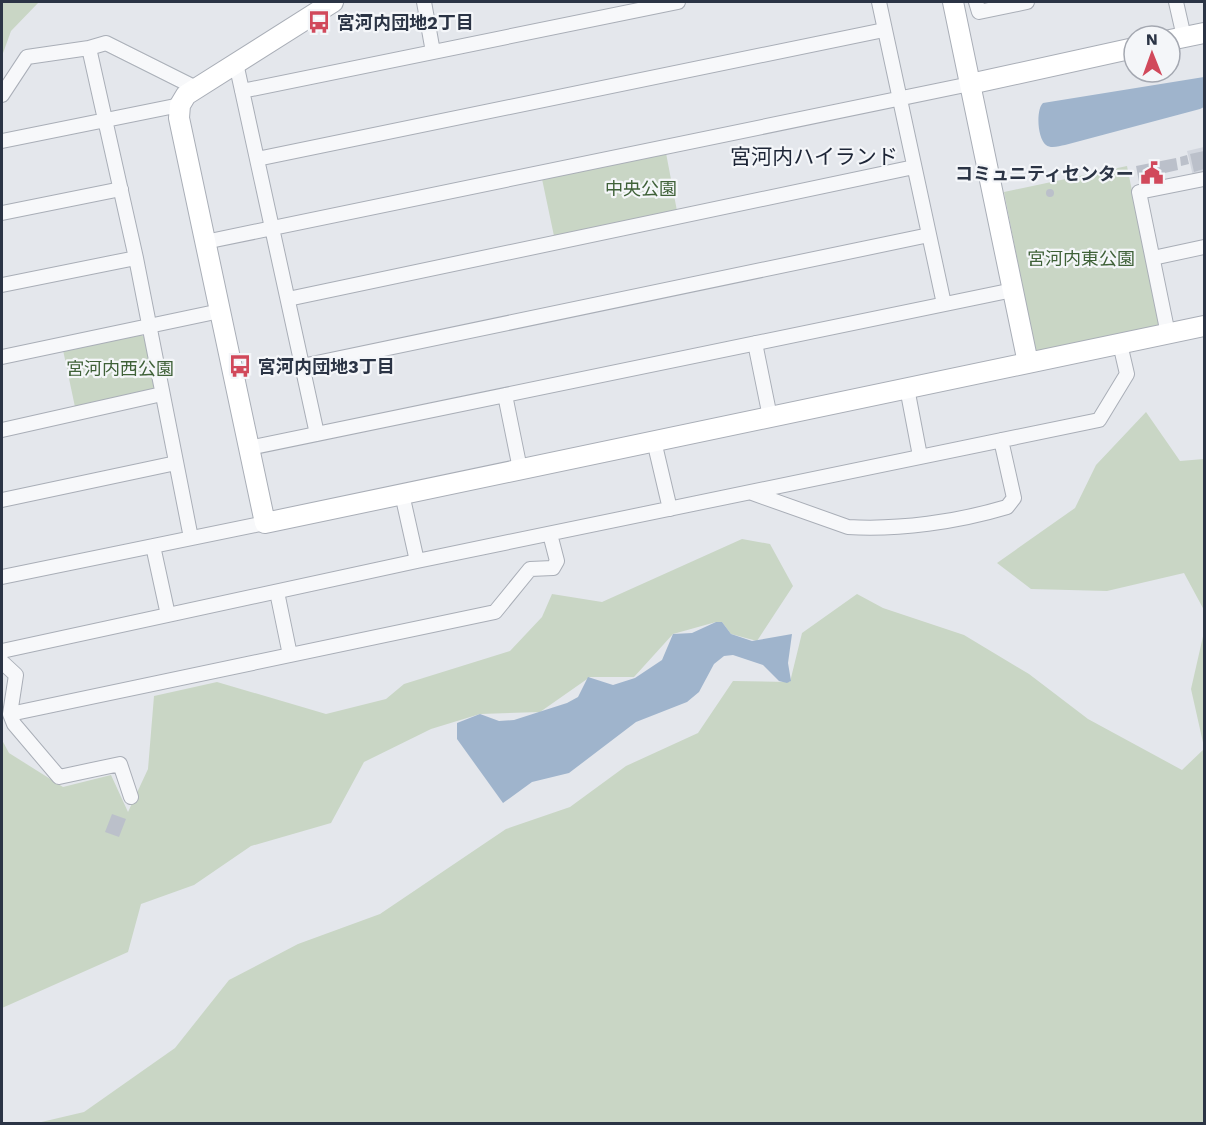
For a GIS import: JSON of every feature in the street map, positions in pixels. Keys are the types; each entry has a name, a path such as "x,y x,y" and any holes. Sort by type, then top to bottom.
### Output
{"street":[{"path":"265,523 179,118 180,105 186,95 196,88 333,2"},
{"path":"424,2 433,52"},
{"path":"242,91 678,2"},
{"path":"879,2 944,304"},
{"path":"953,2 1028,363"},
{"path":"976,2 979,12 1027,2"},
{"path":"1176,2 1177,24"},
{"path":"257,159 884,30"},
{"path":"1182,38 1204,33"},
{"path":"2,95 27,57 89,48 106,43 196,88"},
{"path":"89,48 136,258 191,538"},
{"path":"206,242 1122,51"},
{"path":"236,63 317,434"},
{"path":"2,141 180,105"},
{"path":"288,299 914,167"},
{"path":"1168,334 1139,192 1204,179"},
{"path":"2,213 121,189"},
{"path":"302,366 928,235"},
{"path":"1153,258 1204,247"},
{"path":"2,285 136,258"},
{"path":"249,448 1013,290"},
{"path":"2,357 220,311"},
{"path":"2,578 1204,326"},
{"path":"755,343 770,417"},
{"path":"2,651 417,561 1099,420 1127,374 1120,344"},
{"path":"907,388 920,456"},
{"path":"2,430 162,394"},
{"path":"505,395 520,469"},
{"path":"752,493 848,527 865,528 958,519 1006,507 1014,498 1001,440"},
{"path":"654,441 670,509"},
{"path":"2,500 176,463"},
{"path":"402,494 417,561"},
{"path":"10,714 495,612 530,569 553,568 557,561 550,534"},
{"path":"153,546 168,615"},
{"path":"277,592 290,655"},
{"path":"2,662 16,675 17,679 10,714 14,724 59,777 120,764 131,797"}],"shaded area":[{"path":"1204,147 1204,174 1193,176 1187,151"}],"green space":[{"path":"2,2 39,2 11,31 2,56"},
{"name":"中央公園","path":"666,153 677,211 554,236 542,179"},
{"name":"宮河内東公園","path":"1127,166 1159,325 1157,329 1041,353 1035,349 1004,192"},
{"name":"宮河内西公園","path":"140,334 147,339 156,386 151,393 75,407 63,350"},
{"path":"1146,412 1180,461 1204,459 1204,610 1184,573 1107,591 1031,589 997,563 1075,508 1096,465"},
{"path":"742,539 770,544 793,586 757,641 731,634 722,622 716,622 673,634 634,677 590,677 540,712 480,714 431,729 364,762 331,823 251,846 194,885 141,904 128,952 2,1008 2,740 9,753 63,787 111,775 128,812 148,769 154,696 217,682 326,714 386,699 404,684 510,651 542,617 552,594 602,602"},
{"path":"857,594 883,608 964,635 1029,674 1088,719 1182,770 1204,749 1204,1123 33,1124 84,1112 175,1048 229,980 298,944 380,914 506,829 570,807 626,766 698,733 733,681 790,682 802,633"},
{"path":"1204,632 1204,747 1191,689"}],"water":[{"path":"1204,77 1204,107 1058,146 1050,147 1043,141 1038,117 1043,103 1161,84 1182,84 1182,81"},
{"path":"716,622 722,622 731,634 752,641 792,634 788,663 791,681 787,683 779,681 763,665 733,655 724,656 714,664 699,692 687,702 636,722 569,773 532,782 503,803 457,739 457,723 480,714 499,721 514,720 567,703 578,697 588,677 613,685 635,678 662,660 673,634 692,633"}],"building":[{"path":"1204,151 1204,169 1194,172 1190,154"},
{"path":"1187,155 1189,164 1181,166 1180,157"},
{"name":"コミュニティセンター","path":"1176,158 1178,170 1156,175 1157,182 1140,187 1136,166"},
{"path":"1050,189 1054,193 1050,197 1046,193"},
{"path":"112,814 126,819 119,837 105,832"}],"place":[{"name":"宮河内団地2丁目","path":"319,22"},
{"name":"コミュニティセンター","path":"1152,173"},
{"name":"宮河内団地3丁目","path":"240,366"}],"district":[{"name":"宮河内ハイランド","path":"814,156"}]}
